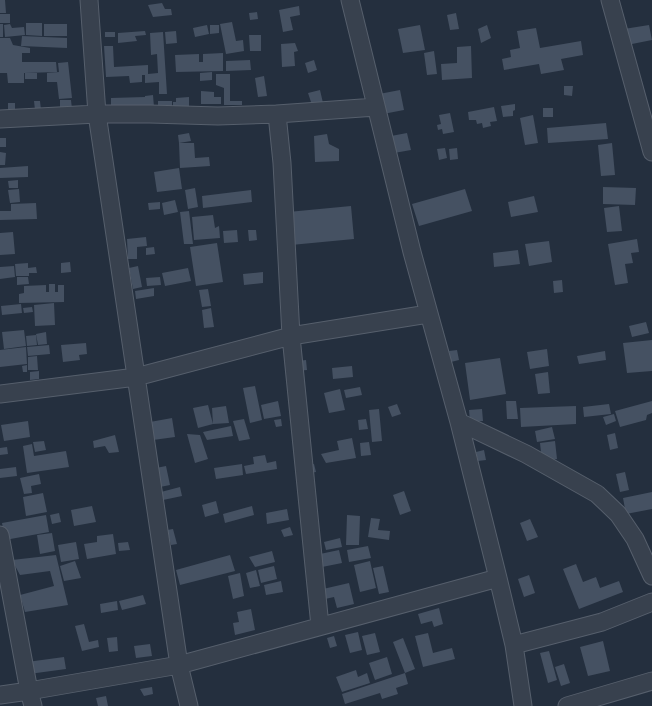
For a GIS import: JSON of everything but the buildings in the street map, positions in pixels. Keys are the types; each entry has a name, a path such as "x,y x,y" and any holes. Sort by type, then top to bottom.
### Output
{"street":[{"path":"88,0 97,114 179,664 189,706"},
{"path":"350,0 428,314 458,422 498,578 514,645 523,706"},
{"path":"610,0 652,152"},
{"path":"0,119 97,114 218,116 277,114 376,107"},
{"path":"277,114 282,162 291,336 320,626"},
{"path":"0,394 136,377 291,336 428,314"},
{"path":"458,422 526,454 596,494 618,514 635,539 652,576"},
{"path":"0,535 31,699"},
{"path":"0,695 31,699 179,664 498,578"},
{"path":"514,645 602,622 652,602"},
{"path":"568,706 652,681"}]}
